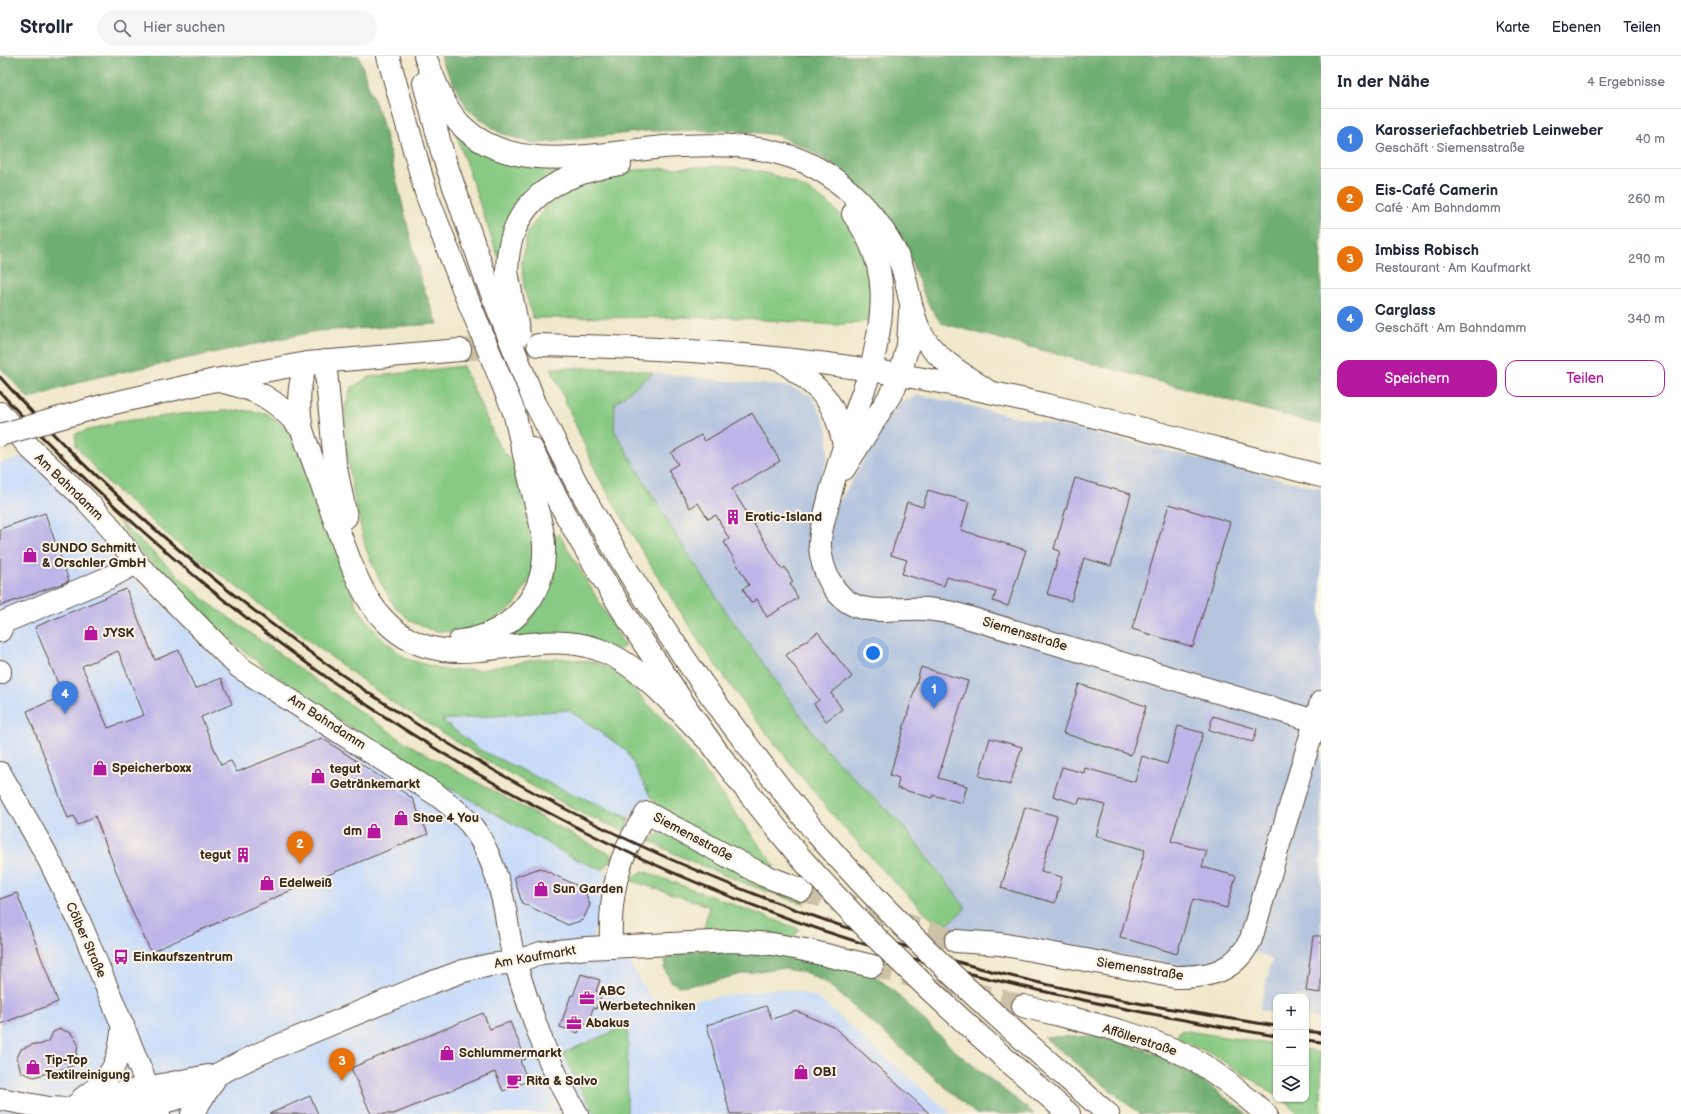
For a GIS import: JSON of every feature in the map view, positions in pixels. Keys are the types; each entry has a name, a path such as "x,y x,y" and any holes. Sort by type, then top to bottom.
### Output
{"main road":[{"path":"388,56 427,196 514,412 551,489 630,623 708,740 752,798 800,857 869,932 905,968 1069,1114"},
{"path":"418,56 443,155 486,279 532,394 590,507 665,629 731,725 763,768 817,834 855,877 923,947 1034,1049 1108,1114"},
{"path":"425,56 444,103 457,122 474,137 487,145 511,154 540,158 665,147 734,146 774,152 812,166 845,188 872,217 894,249 902,267 910,305 920,332 930,346 940,357 989,392"},
{"name":"Siemensstraße","path":"532,394 507,272 510,245 520,219 537,196 560,180 598,168 673,157 734,156 772,162 806,176 836,197 849,209 868,238 876,260 882,289 879,333 871,370 844,445 823,521 820,546 825,570 832,586 844,600 856,606 870,609 926,609 953,613 1318,711 1251,939 1246,951 1222,971 1199,976 1176,977 1000,944 966,942"},
{"name":"Siemensstraße","path":"831,491 880,413 894,389 900,375 908,345 910,305"},
{"path":"538,345 638,347 871,370 989,392 1156,431 1321,476"},
{"path":"0,435 105,405 215,380 316,362 460,350"},
{"name":"Siemensstraße","path":"781,360 822,391 830,402 840,426 844,445"},
{"path":"316,362 340,494 360,566 376,595 394,616 404,625 430,637 444,640 465,640 486,636 498,630 521,612 532,596 540,578 543,566 544,540 514,412"},
{"path":"316,362 302,375 298,398 302,430 352,567 375,610 394,629 417,643 450,652 471,652 546,642 580,644 611,654 637,671 708,740"},
{"path":"215,380 246,388 261,394 287,412 302,430"},
{"name":"Am Bahndamm","path":"0,413 31,450 84,498 107,523 136,563 239,667 357,741 437,795 457,810 471,825 482,842 495,872 515,962 531,1012 554,1069 577,1114"},
{"path":"0,631 4,622 108,578 136,563"},
{"name":"Cölber Straße","path":"0,773 45,852 77,918 155,1102"},
{"name":"Siemensstraße","path":"611,947 614,891 621,859 634,832 647,813 763,875 802,890"},
{"name":"Am Kaufmarkt","path":"0,1100 20,1104 124,1112 155,1102 182,1097 218,1074 325,1025 463,971 490,964 515,962 541,953 611,947 733,941 772,944 805,950 872,966"},
{"name":"Afföllerstraße","path":"1023,1006 1145,1039 1186,1055 1202,1064 1266,1114"},
{"path":"67,1108 97,1088 108,1078 117,1061 123,1024"},
{"path":"192,1114 218,1074"}],"shaded area":[{"path":"653,373 790,387 812,396 828,429 828,455 818,490 840,501 892,412 902,401 918,395 1115,438 1321,489 1321,1019 1309,1017 1309,994 1273,994 1273,1012 1259,1010 1272,960 1242,947 1201,969 999,935 949,935 942,929 965,908 901,824 825,749 731,619 680,542 614,430 615,403"},
{"path":"26,456 75,503 119,563 235,675 478,804 575,859 607,873 599,918 593,932 590,961 630,963 652,998 658,1001 679,1002 771,989 797,991 819,999 951,1114 0,1114 0,463"},
{"path":"569,710 627,751 651,798 629,818 555,786 480,750 441,720"}],"green space":[{"path":"0,56 359,56 369,88 381,118 422,284 438,324 317,331 89,379 29,399 0,367"},
{"path":"441,56 1321,56 1321,425 941,323 926,300 904,243 875,201 844,172 808,149 776,135 734,130 645,131 535,144 500,133 468,110 443,64"},
{"path":"455,131 577,163 498,257"},
{"path":"713,166 757,171 782,178 799,185 814,194 829,204 842,217 853,230 862,246 868,262 871,280 872,311 868,321 835,325 725,317 533,318 524,289 522,263 527,233 551,199 583,183 621,171"},
{"path":"463,366 497,442 518,471 529,501 538,564 514,606 474,633 435,631 412,622 395,607 380,581 366,549 355,503 346,450 345,408 351,388 369,377"},
{"path":"551,368 623,368 653,373 615,403 614,430 680,542 731,619 825,749 901,824 966,908 942,929 886,874 830,812 752,715 700,643 645,556 599,478"},
{"path":"238,410 266,413 289,430 303,456 357,607 380,637 407,659 445,670 480,670 540,659 566,659 595,662 620,675 675,732 775,866 764,869 660,808 651,798 627,751 569,710 442,720 480,750 555,786 629,818 625,831 583,814 493,764 389,700 175,541 106,481 76,446 75,434 117,422 182,414"},
{"path":"118,520 206,601 350,705 408,744 580,839 614,856 603,870 575,859 410,765 333,716 271,672 238,646 174,588 163,574 133,544"},
{"path":"559,534 625,646 620,649 511,636 531,618 553,581 554,537"},
{"path":"661,832 793,892 805,904 726,876 650,841"},
{"path":"643,871 799,929 793,939 703,933 709,906 629,880"},
{"path":"686,950 771,952 872,973 897,994 954,1050 1034,1114 976,1114 828,984 807,973 779,968 746,973 706,983 678,986 671,981 664,969 666,959"},
{"path":"628,1025 627,1114 595,1114 580,1089 563,1053"},
{"path":"1181,1030 1273,1045 1273,1093 1215,1056 1175,1037"},
{"path":"1101,1036 1172,1059 1247,1114 1140,1114 1044,1037"},
{"path":"1309,1051 1321,1053 1321,1114 1299,1114 1286,1102 1309,1102"}],"building":[{"name":"Erotic-Island","path":"752,413 780,461 732,489 782,569 785,567 793,582 790,584 798,598 767,617 757,599 751,603 743,589 749,585 724,542 729,539 716,515 708,519 698,503 690,508 668,470 678,464 671,453 701,435 705,441"},
{"path":"1075,478 1131,494 1111,566 1084,558 1071,601 1047,594 1060,551 1054,549"},
{"path":"928,490 969,502 961,530 1026,550 1008,606 993,601 996,592 947,577 944,586 902,574 907,560 891,555 907,502 923,507"},
{"path":"1169,504 1230,522 1193,647 1132,629"},
{"name":"SUNDO Schmitt & Orschler GmbH","path":"45,513 69,581 0,606 0,529"},
{"path":"126,589 155,660 179,650 195,689 221,678 232,704 201,717 221,765 231,761 237,772 322,738 412,798 428,834 308,883 151,952 129,905 95,816 78,825 74,816 68,818 27,711 63,696 35,627","holes":["118,651 144,715 108,728 82,666"]},
{"path":"818,632 852,677 831,693 842,709 826,721 814,704 819,700 786,655"},
{"path":"921,667 968,681 938,778 967,786 962,803 933,795 932,798 897,788 899,778 890,775"},
{"path":"1079,684 1146,706 1131,755 1063,733"},
{"path":"1213,716 1257,729 1253,742 1209,730"},
{"path":"1178,726 1203,733 1171,841 1207,851 1202,867 1236,876 1227,908 1193,899 1177,954 1120,937 1145,850 1096,836 1105,805 1080,798 1078,804 1053,796 1062,767 1084,773 1085,768 1135,782 1142,756 1167,764"},
{"path":"990,738 1022,747 1010,785 979,776"},
{"path":"1025,807 1057,816 1041,871 1062,877 1055,903 1001,888"},
{"path":"540,868 584,889 590,905 583,920 568,925 522,903 514,877"},
{"path":"17,893 58,1002 0,1024 0,899"},
{"path":"1313,936 1321,936 1321,993 1306,991"},
{"path":"581,974 600,980 596,991 602,993 596,1009 593,1008 588,1024 582,1022 578,1033 560,1027 571,995 573,996"},
{"name":"OBI","path":"766,1006 772,1019 796,1011 834,1027 930,1114 730,1114 707,1025"},
{"path":"483,1013 490,1029 510,1022 526,1059 520,1061 528,1081 503,1091 495,1072 394,1114 371,1114 351,1068"},
{"path":"60,1029 71,1033 78,1044 75,1065 34,1077 21,1072 17,1058 21,1049 34,1044 39,1045 49,1041 53,1032"},
{"path":"310,1096 318,1114 269,1114"}],"tunnel":[{"path":"460,350 538,345"},
{"path":"802,890 956,941"},
{"path":"872,966 1023,1006"}],"railway":[{"path":"0,377 70,451 145,521 197,565 279,629 363,689 449,744 537,794 628,840 722,881 818,918 917,950 985,970 1100,996 1273,1026"},
{"path":"0,392 71,466 147,535 230,605 316,670 406,730 499,786 595,836 693,881 794,921 897,954 991,979 1085,1001 1273,1035"},
{"path":"1309,1031 1321,1033"},
{"path":"1309,1040 1321,1042"}],"place":[{"name":"Erotic-Island","path":"733,517"},
{"name":"SUNDO Schmitt & Orschler GmbH","path":"30,555"},
{"name":"JYSK","path":"91,633"},
{"name":"Karosseriefachbetrieb Leinweber","path":"934,709"},
{"name":"Carglass","path":"65,714"},
{"name":"Speicherboxx","path":"100,768"},
{"name":"tegut Getränkemarkt","path":"318,776"},
{"name":"Shoe 4 You","path":"401,818"},
{"name":"dm","path":"374,831"},
{"name":"tegut","path":"243,855"},
{"name":"Eis-Café Camerin","path":"300,864"},
{"name":"Edelweiß","path":"267,883"},
{"name":"Sun Garden","path":"541,889"},
{"name":"Einkaufszentrum","path":"121,957"},
{"name":"ABC Werbetechniken","path":"587,998"},
{"name":"Abakus","path":"574,1023"},
{"name":"Schlummermarkt","path":"447,1053"},
{"name":"Tip-Top Textilreinigung","path":"33,1067"},
{"name":"OBI","path":"801,1072"},
{"name":"Imbiss Robisch","path":"342,1081"},
{"name":"Rita & Salvo","path":"514,1081"}]}
